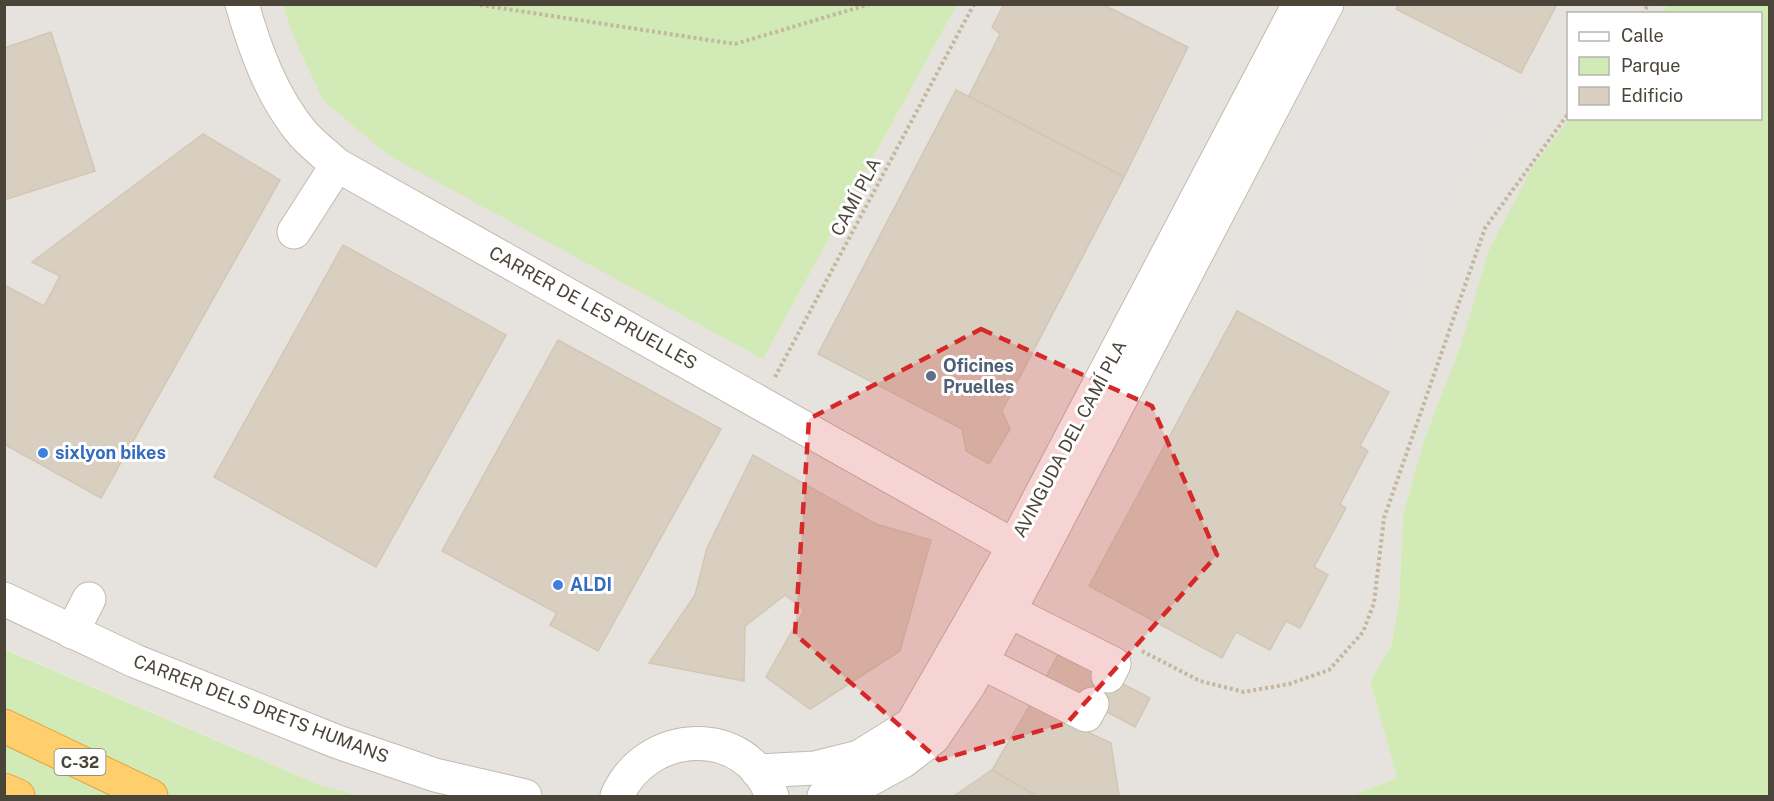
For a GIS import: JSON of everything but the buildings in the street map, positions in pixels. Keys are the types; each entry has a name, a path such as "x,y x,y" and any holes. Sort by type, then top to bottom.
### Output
{"highway":[{"name":"C-32","path":"6,726 151,796"},
{"path":"4,790 18,796"}],"street":[{"name":"CARRER DE LES PRUELLES","path":"242,4 252,39 276,94 303,134 337,165 762,402 1014,546"},
{"name":"AVINGUDA DEL CAMÍ PLA","path":"764,784 860,757 912,724 1014,546 1299,4"},
{"name":"AVINGUDA DEL CAMÍ PLA","path":"824,796 867,781 903,761 933,738 981,662 1009,610 1328,4"},
{"path":"294,232 337,165"},
{"name":"CARRER DELS DRETS HUMANS","path":"4,598 135,661 344,744 435,775 525,796"},
{"path":"72,632 89,599"},
{"path":"1009,610 1114,664 1108,676"},
{"path":"981,662 1086,715 1092,704"},
{"path":"617,796 622,785 638,765 660,750 690,743 718,746 740,756 764,784"}],"path":[{"path":"474,4 735,44 870,4"},
{"name":"CAMÍ PLA","path":"762,402 974,4"},
{"path":"1137,648 1200,681 1244,692 1289,684 1329,670 1362,632 1374,603 1384,518 1485,228 1567,117"}],"highlighted area":[{"path":"981,329 1152,406 1217,555 1067,723 939,760 795,634 809,419"}],"shaded area":[{"path":"5,5 283,5 292,33 763,359 957,5 1668,5 1661,12 1567,12 1568,120 1532,168 1424,440 1403,514 1399,601 1391,646 1370,681 1397,778 1351,796 362,796 320,785 5,649"},
{"path":"1359,5 1539,98 1531,111 1498,122 1481,144 1427,256 1378,373 1210,290"}],"green space":[{"path":"283,4 957,5 763,359 388,155 323,100 292,33"},
{"path":"1668,5 1769,5 1769,796 1351,796 1397,778 1370,681 1391,646 1399,601 1403,514 1424,440 1460,348 1489,250 1532,168 1568,120 1762,120 1762,12 1661,12"},
{"path":"4,649 320,785 362,796 5,796"}],"place":[{"name":"Oficines Pruelles","path":"931,376"},
{"name":"sixlyon bikes","path":"43,453"},
{"name":"ALDI","path":"558,585"}]}
